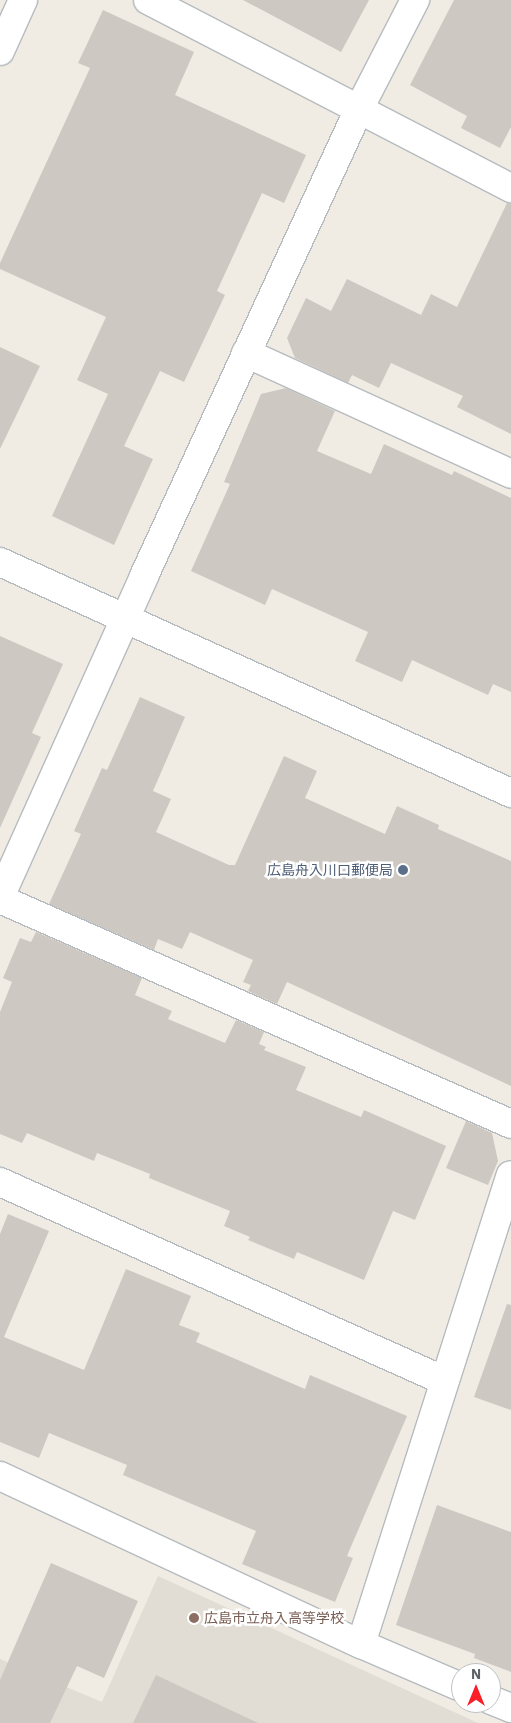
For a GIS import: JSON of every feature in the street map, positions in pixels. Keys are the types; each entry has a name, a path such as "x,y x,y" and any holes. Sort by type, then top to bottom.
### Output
{"street":[{"path":"0,51 23,0"},
{"path":"148,0 511,188"},
{"path":"415,0 359,109 246,353 0,898 511,1124"},
{"path":"246,353 511,474"},
{"path":"0,562 511,793"},
{"path":"361,1644 511,1175"},
{"path":"0,1182 444,1381"},
{"path":"0,1476 361,1644 451,1683"}],"shaded area":[{"name":"広島市立舟入高等学校","path":"158,1576 451,1711 451,1713 456,1713 478,1723 0,1723 0,1659 102,1702"}],"building":[{"path":"243,0 369,0 341,52"},
{"path":"454,0 511,0 511,127 500,148 461,128 467,116 410,85"},
{"path":"103,10 194,52 175,95 306,155 284,203 262,193 217,291 225,295 184,382 160,371 124,446 153,459 114,545 52,516 108,394 77,380 106,317 0,269 0,263 90,68 78,63"},
{"path":"507,203 511,204 511,434 457,407 463,396 391,363 379,388 352,375 348,383 295,358 287,338 306,298 331,311 347,279 421,315 431,294 457,307"},
{"path":"0,347 40,366 0,449"},
{"path":"286,388 335,411 317,451 371,474 384,444 452,475 454,471 511,498 511,692 493,684 488,695 412,660 402,682 355,661 368,632 272,589 265,605 191,571 230,484 224,482 261,394"},
{"path":"0,636 63,664 32,733 41,737 0,828"},
{"path":"140,697 185,717 153,791 171,799 156,832 229,865 235,865 284,756 317,771 305,798 385,834 397,806 439,825 438,829 511,861 511,1086 287,982 277,1004 248,991 251,985 243,982 253,960 190,932 182,949 158,939 154,950 49,904 81,834 74,831 102,768 107,770"},
{"path":"36,932 142,978 135,995 172,1011 168,1019 225,1043 236,1020 264,1032 259,1044 266,1047 264,1050 306,1067 296,1090 361,1117 364,1110 446,1146 415,1220 393,1211 364,1280 297,1252 294,1259 248,1240 250,1237 224,1226 230,1211 149,1178 150,1174 97,1153 94,1161 27,1133 22,1143 0,1134 0,1012 12,982 3,978 20,938 31,942"},
{"path":"466,1121 492,1133 498,1161 488,1185 446,1168"},
{"path":"8,1214 49,1231 4,1337 84,1370 126,1269 191,1296 179,1325 200,1333 196,1342 305,1389 310,1375 407,1416 347,1556 353,1558 335,1602 242,1564 256,1531 123,1475 127,1465 49,1433 39,1458 0,1442 0,1234"},
{"path":"507,1304 511,1305 511,1410 474,1397"},
{"path":"437,1505 511,1532 511,1672 501,1668 501,1663 487,1663 474,1658 475,1654 396,1625"},
{"path":"51,1563 138,1601 104,1678 77,1666 50,1723 0,1723 0,1680"},
{"path":"156,1675 258,1723 133,1723"}],"place":[{"name":"広島舟入川口郵便局","path":"403,870"},
{"name":"広島市立舟入高等学校","path":"194,1618"}]}
